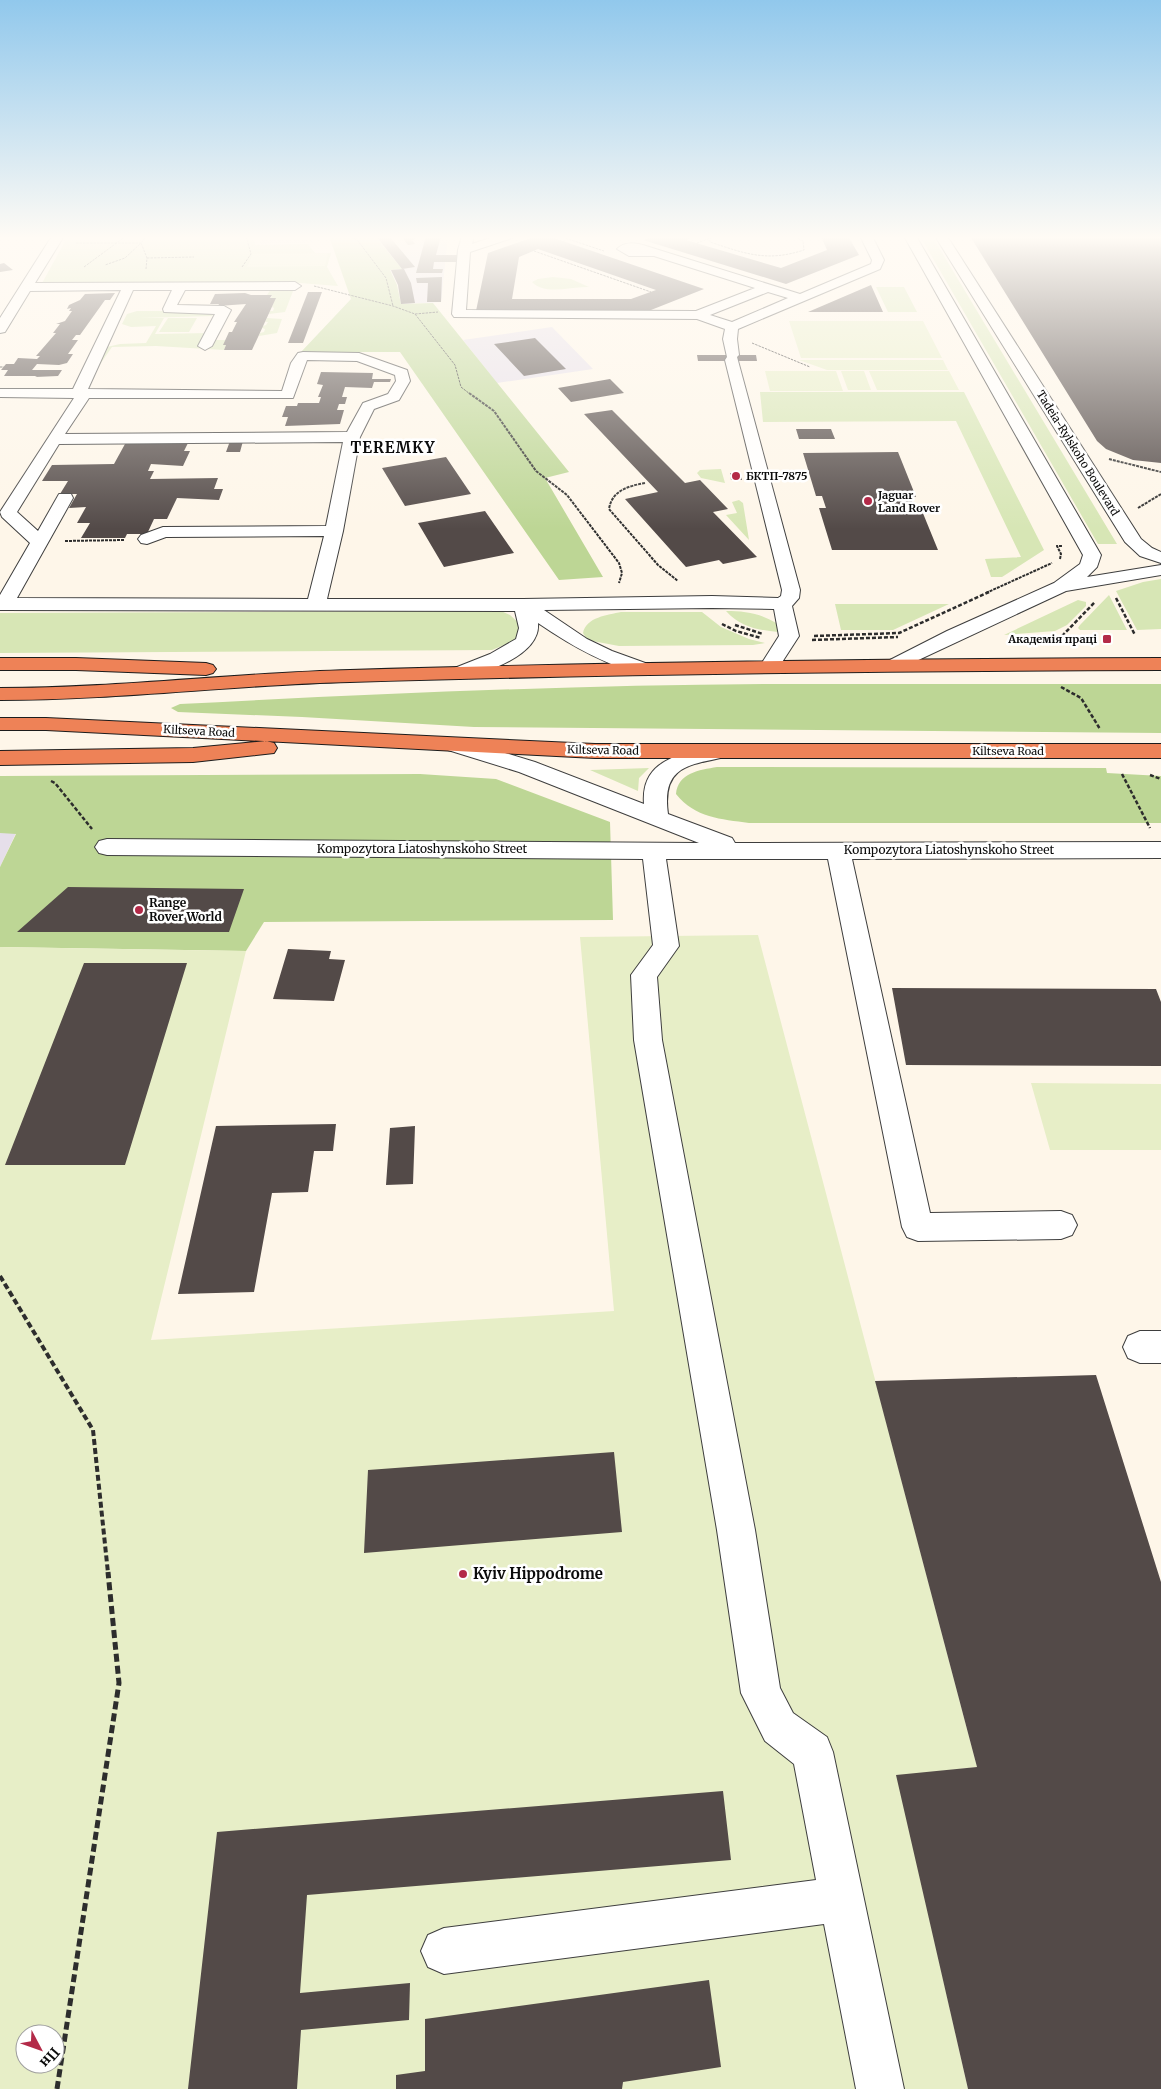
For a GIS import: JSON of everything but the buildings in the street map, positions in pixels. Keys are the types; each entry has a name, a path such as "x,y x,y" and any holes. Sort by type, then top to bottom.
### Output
{"highway":[{"path":"0,664 76,664 345,676"},
{"path":"0,694 60,694 345,676 641,668 897,664 1161,664"},
{"name":"Kiltseva Road","path":"0,724 46,724 358,738 456,745 595,751 1161,751"},
{"path":"0,758 193,755 358,738"}],"street":[{"path":"40,542 8,513 81,394 112,333"},
{"path":"205,346 212,333"},
{"path":"2,604 523,605 703,602 782,604 790,598 791,590 756,459 732,358 731,333"},
{"path":"897,664 954,635 1061,587 1088,567 1092,554 966,333"},
{"name":"Tadeia-Rylskoho Boulevard","path":"1002,333 1134,542 1146,552 1161,558"},
{"path":"0,393 288,395 298,362 303,356 359,357 402,373 403,381 394,397 368,406 352,437 334,531 316,604"},
{"path":"54,439 352,437"},
{"path":"2,604 65,498"},
{"path":"147,540 163,532 334,531"},
{"path":"1061,587 1161,570"},
{"path":"569,636 569,629 574,621 586,613 607,604"},
{"path":"770,666 789,636 782,604"},
{"path":"523,605 569,636 605,655 641,668"},
{"path":"459,673 517,648 527,636 529,625 523,605"},
{"name":"Kompozytora Liatoshynskoho Street","path":"456,745 527,767 738,849"},
{"path":"657,818 654,792 658,779 676,763 722,751"},
{"name":"Kompozytora Liatoshynskoho Street","path":"107,847 839,850 1156,839"},
{"path":"654,850 656,879 666,946 644,975 648,1040 736,1530 761,1692 779,1727 812,1752 880,2089"},
{"path":"839,850 846,891 918,1227 1061,1225"},
{"path":"444,1951 843,1899"}],"path":[{"path":"430,333 455,365 461,387 494,411 536,471 567,494 608,548 623,571 618,585"},
{"path":"1105,458 1161,472"},
{"path":"1138,508 1161,494"},
{"path":"40,542 147,540"},
{"path":"913,626 1056,562 1060,559 1057,546 1066,546"},
{"path":"1114,595 1135,635"},
{"path":"1062,636 1097,601"},
{"path":"703,602 714,618 736,631 761,639 894,638 906,635"},
{"path":"1056,684 1081,698 1101,731"},
{"path":"1121,770 1156,839"},
{"path":"49,779 55,783 107,847"},
{"path":"0,1276 93,1430 119,1682 57,2089"}],"shaded area":[{"path":"508,333 558,333 593,369 497,383 463,340"},
{"path":"0,833 16,833 0,867"}],"green space":[{"path":"152,333 208,333 212,340 225,340 226,345 224,350 156,346 112,347 85,386 107,347 120,344 146,343"},
{"path":"260,333 274,333 259,336"},
{"path":"318,333 458,333 569,472 545,478 603,577 559,580 400,352 301,352"},
{"path":"793,333 929,333 942,358 801,358"},
{"path":"976,333 991,333 1117,544 1098,544"},
{"path":"799,360 943,360 948,370 827,370"},
{"path":"765,371 836,371 843,391 770,391"},
{"path":"841,371 864,371 871,390 848,390"},
{"path":"869,371 949,371 959,390 877,390"},
{"path":"760,392 964,392 1044,550 1002,577 991,577 985,559 1021,557 956,421 763,422"},
{"path":"721,469 725,483 701,478 697,473 700,470"},
{"path":"739,500 743,503 749,540 726,515 737,513 732,502"},
{"path":"1161,579 1161,629 1137,630 1116,591 1143,582"},
{"path":"1109,595 1127,630 1080,630 1078,628 1080,625"},
{"path":"1078,600 1086,602 1086,606 1067,625 1055,631 1004,635"},
{"path":"835,604 949,604 893,630 841,630"},
{"path":"501,611 510,615 521,625 516,640 492,650 0,653 0,613"},
{"path":"726,611 746,612 764,617 776,623 778,632 750,627 737,621"},
{"path":"621,612 702,612 721,627 749,639 765,643 753,645 619,646 587,640 583,633 588,623 604,616"},
{"path":"770,684 1161,684 1161,733 474,727 178,712 171,708 180,704 548,688"},
{"path":"717,767 1106,768 1107,773 1161,776 1161,823 749,823 700,813 683,802 676,794 681,781 685,777 697,771"},
{"path":"649,768 639,778 638,791 590,770"},
{"path":"420,774 496,779 610,822 613,920 264,922 246,951 0,947 0,867 16,834 0,833 0,776"},
{"name":"Kyiv Hippodrome","path":"758,935 977,1767 897,1776 968,2089 0,2089 0,947 246,951 151,1340 614,1311 580,937"},
{"path":"1031,1083 1161,1084 1161,1150 1050,1150"}],"place":[{"name":"БКТП-7875","path":"736,476"},
{"name":"Jaguar Land Rover","path":"868,501"},
{"name":"Академія праці","path":"1107,639"},
{"name":"Range Rover World","path":"139,910"},
{"name":"Kyiv Hippodrome","path":"463,1574"}],"district":[{"name":"TEREMKY","path":"393,448"}]}
